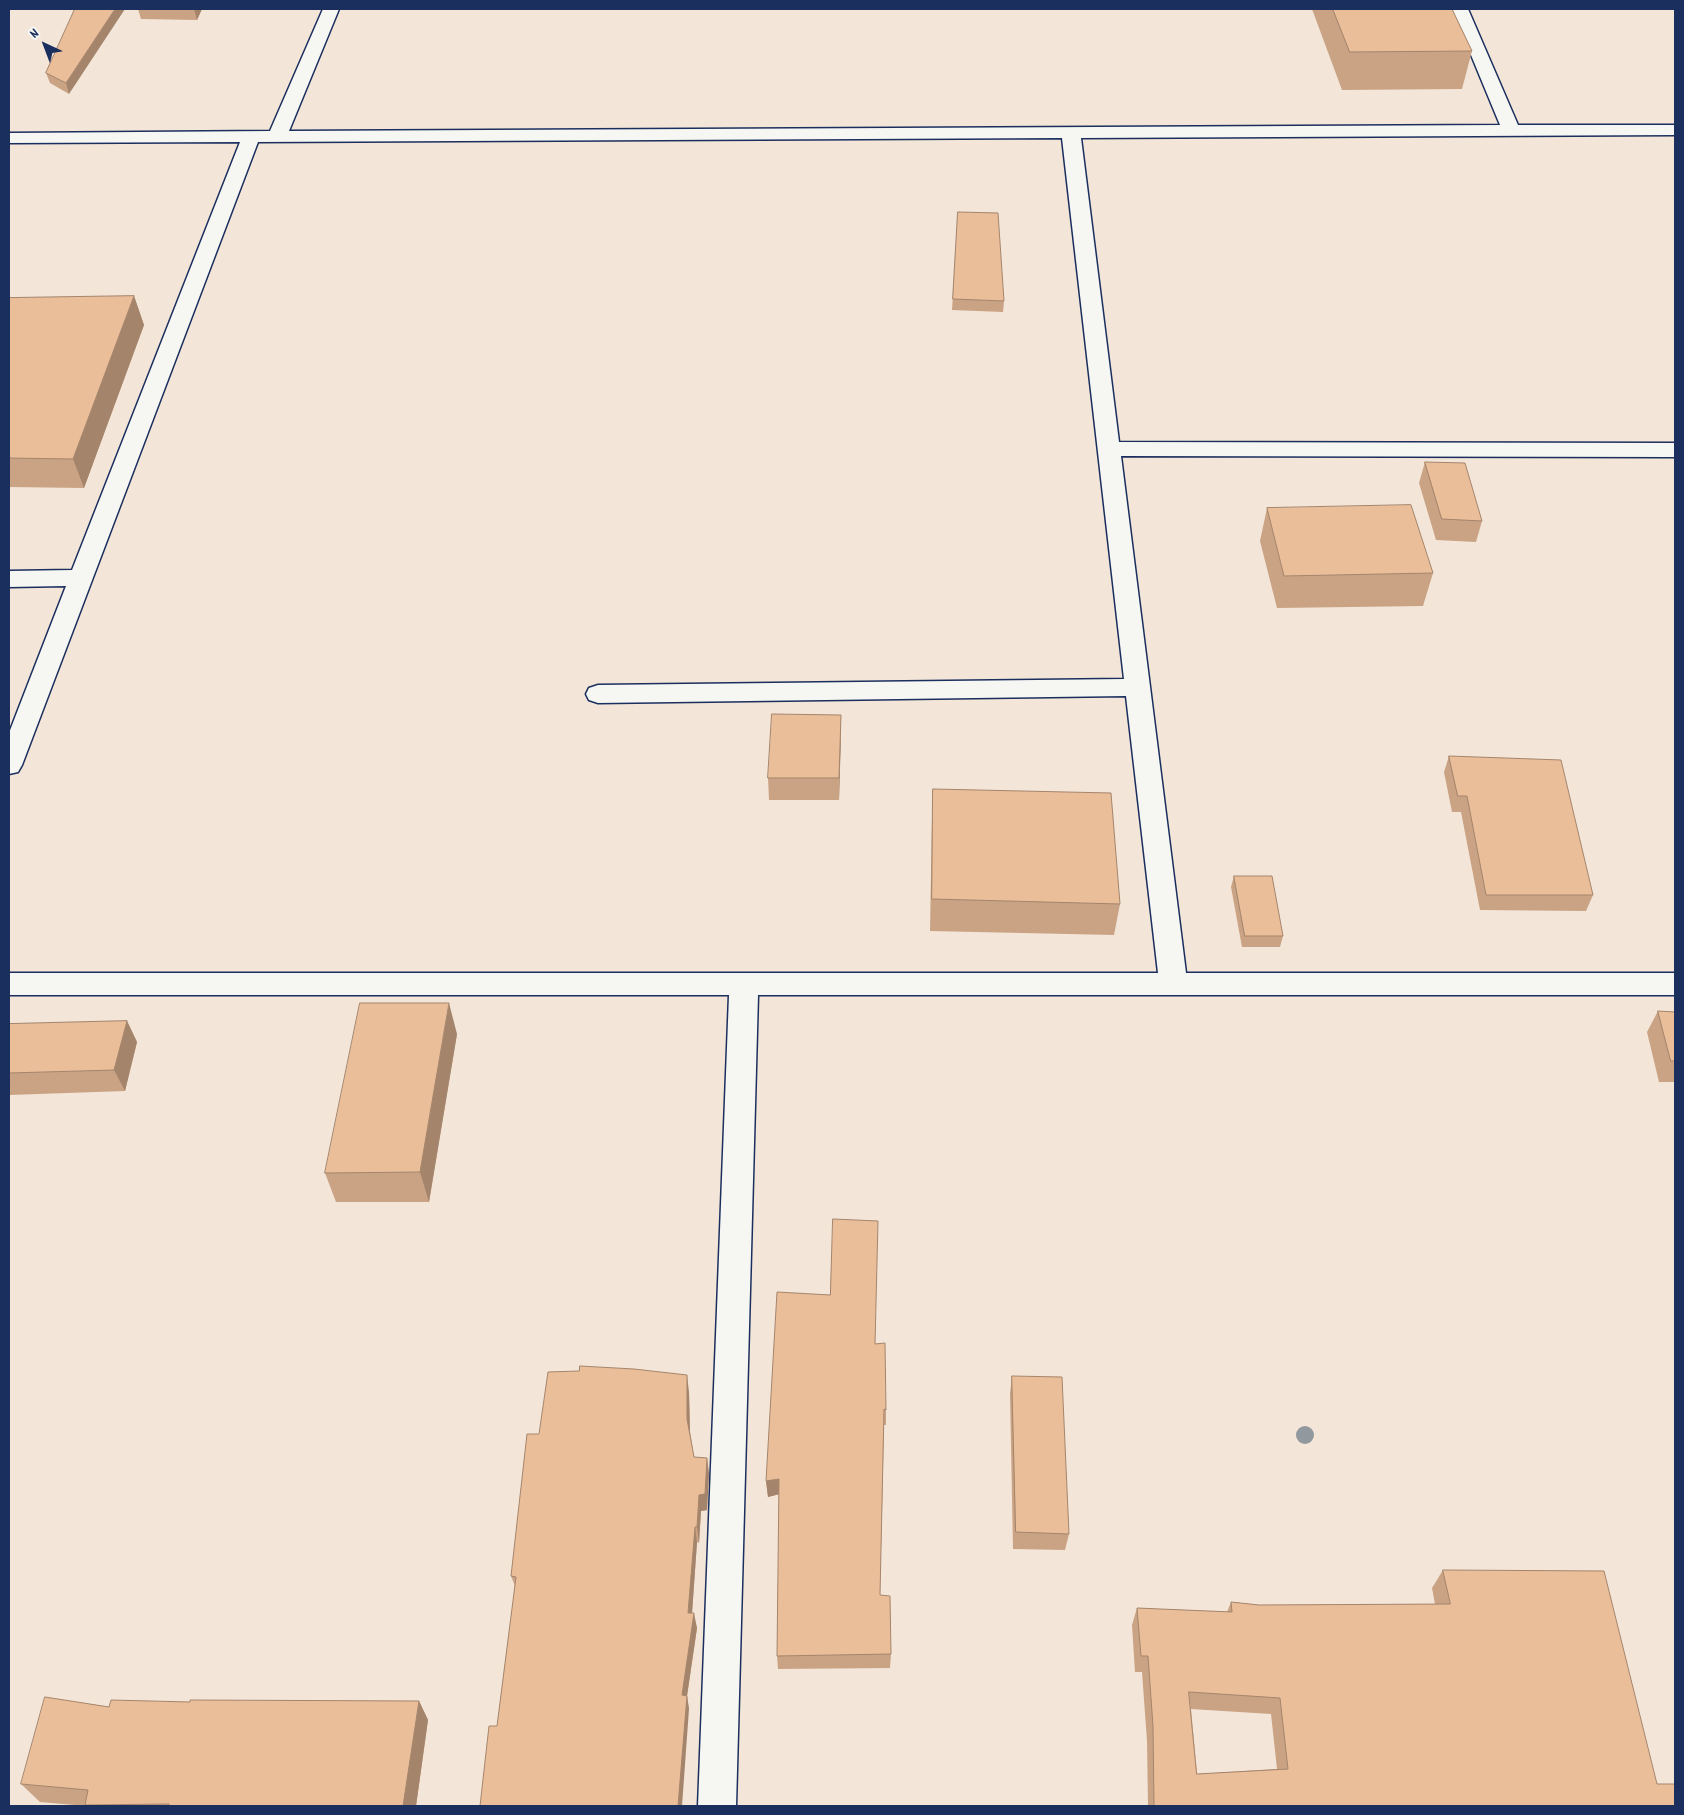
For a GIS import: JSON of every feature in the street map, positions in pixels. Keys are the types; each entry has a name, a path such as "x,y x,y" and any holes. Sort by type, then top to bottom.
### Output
{"street":[{"path":"276,138 331,9"},
{"path":"1460,9 1512,132"},
{"path":"9,138 1675,130"},
{"path":"1071,134 1173,984"},
{"path":"9,765 250,138"},
{"path":"1109,449 1675,450"},
{"path":"9,579 80,578"},
{"path":"598,694 1138,687"},
{"path":"9,984 1675,984"},
{"path":"717,1806 744,984"}],"building":[{"path":"75,9 115,9 66,83 46,73"},
{"path":"1333,9 1452,9 1472,51 1350,52"},
{"path":"958,212 998,213 1004,301 953,299"},
{"path":"134,296 73,459 9,458 9,298"},
{"path":"1425,462 1465,463 1482,521 1442,519"},
{"path":"1411,505 1433,573 1284,576 1267,508"},
{"path":"772,714 841,715 839,778 768,778"},
{"path":"1449,756 1561,760 1593,895 1486,895 1467,796 1458,796"},
{"path":"933,789 1111,793 1120,904 932,899"},
{"path":"1234,876 1272,876 1283,936 1245,936"},
{"path":"360,1003 449,1003 420,1172 325,1173"},
{"path":"1658,1011 1675,1012 1675,1061 1671,1061"},
{"path":"127,1021 114,1070 9,1073 9,1024"},
{"path":"833,1219 878,1221 875,1344 885,1343 886,1410 884,1409 880,1595 890,1596 891,1654 777,1656 779,1479 766,1481 777,1292 830,1295"},
{"path":"580,1366 634,1369 687,1375 687,1419 694,1457 707,1458 705,1494 699,1495 697,1527 695,1527 688,1613 694,1613 682,1695 687,1696 678,1806 480,1806 489,1726 497,1726 516,1577 511,1576 527,1434 539,1434 548,1372 579,1371"},
{"path":"1012,1376 1062,1377 1069,1534 1016,1532"},
{"path":"1443,1570 1604,1571 1657,1784 1675,1784 1675,1806 1154,1806 1153,1726 1148,1656 1141,1656 1137,1608 1232,1612 1231,1602 1259,1605 1450,1604","holes":["1189,1692 1280,1698 1288,1769 1197,1774"]},
{"path":"45,1697 109,1707 111,1700 190,1702 190,1700 419,1701 403,1806 85,1805 88,1790 21,1784"}]}
